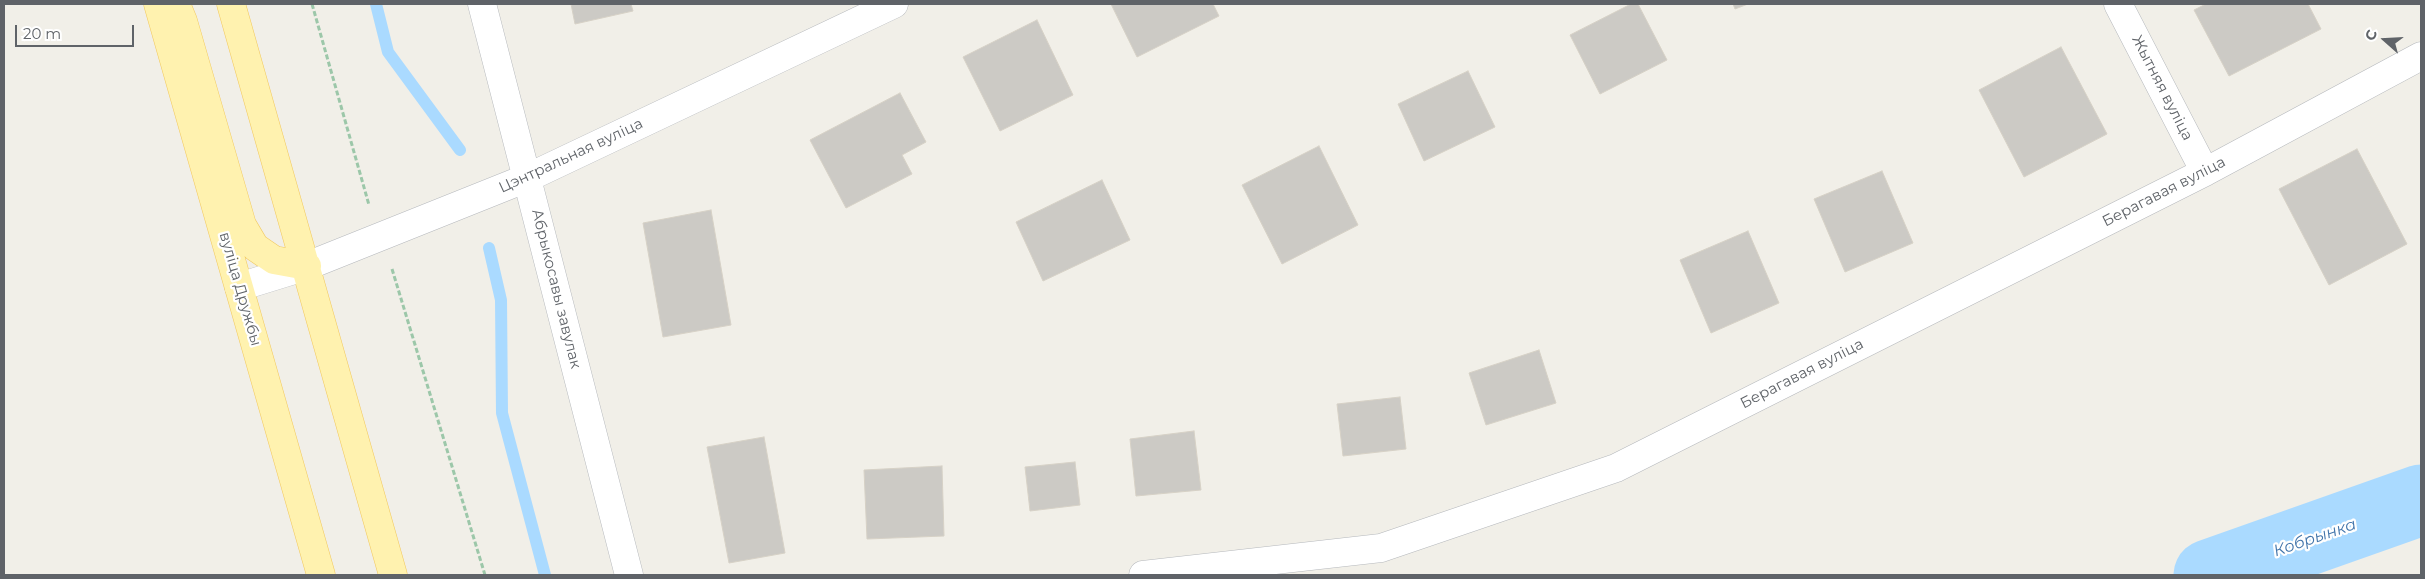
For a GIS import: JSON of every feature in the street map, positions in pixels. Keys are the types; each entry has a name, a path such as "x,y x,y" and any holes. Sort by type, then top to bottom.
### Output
{"main road":[{"name":"вуліца Дружбы","path":"158,4 321,575"},
{"path":"176,4 183,21 242,224 255,247 274,260 307,266"},
{"path":"231,4 307,266 393,575"}],"street":[{"name":"Абрыкосавы завулак","path":"482,4 629,575"},
{"name":"Цэнтральная вуліца","path":"240,287 307,266 527,178 894,4"},
{"name":"Жытняя вуліца","path":"2118,4 2205,172"},
{"name":"Берагавая вуліца","path":"1143,575 1381,548 1616,468 2205,172 2421,56"}],"path":[{"path":"312,4 370,207"},
{"path":"391,266 485,575"}],"building":[{"path":"571,4 631,4 633,11 575,24"},
{"path":"1111,4 1213,4 1219,16 1137,57"},
{"path":"1631,4 1638,4 1667,60 1600,94 1570,35"},
{"path":"1733,4 1748,4 1735,9"},
{"path":"2206,4 2308,4 2321,29 2229,76 2194,10"},
{"path":"1037,20 1073,95 1000,131 963,57"},
{"path":"2061,47 2107,134 2024,177 1979,90"},
{"path":"1468,71 1495,127 1424,161 1398,104"},
{"path":"900,93 926,142 902,155 912,174 846,208 810,140"},
{"path":"1319,146 1358,225 1282,264 1242,185"},
{"path":"2357,149 2407,244 2329,285 2279,189"},
{"path":"1882,171 1913,243 1845,272 1814,199"},
{"path":"1102,180 1130,240 1043,281 1016,222"},
{"path":"711,210 731,325 663,337 643,223"},
{"path":"1748,231 1779,303 1711,333 1680,260"},
{"path":"1539,350 1556,403 1486,425 1469,373"},
{"path":"1400,397 1406,449 1343,456 1337,404"},
{"path":"1194,431 1201,490 1136,496 1130,439"},
{"path":"764,437 785,553 729,563 707,447"},
{"path":"1075,462 1080,505 1030,511 1025,467"},
{"path":"942,466 944,536 867,539 864,470"}],"waterway":[{"path":"376,4 388,52 460,150"},
{"path":"489,248 501,300 502,413 545,575"},
{"name":"Кобрынка","path":"2209,575 2421,500"}]}
